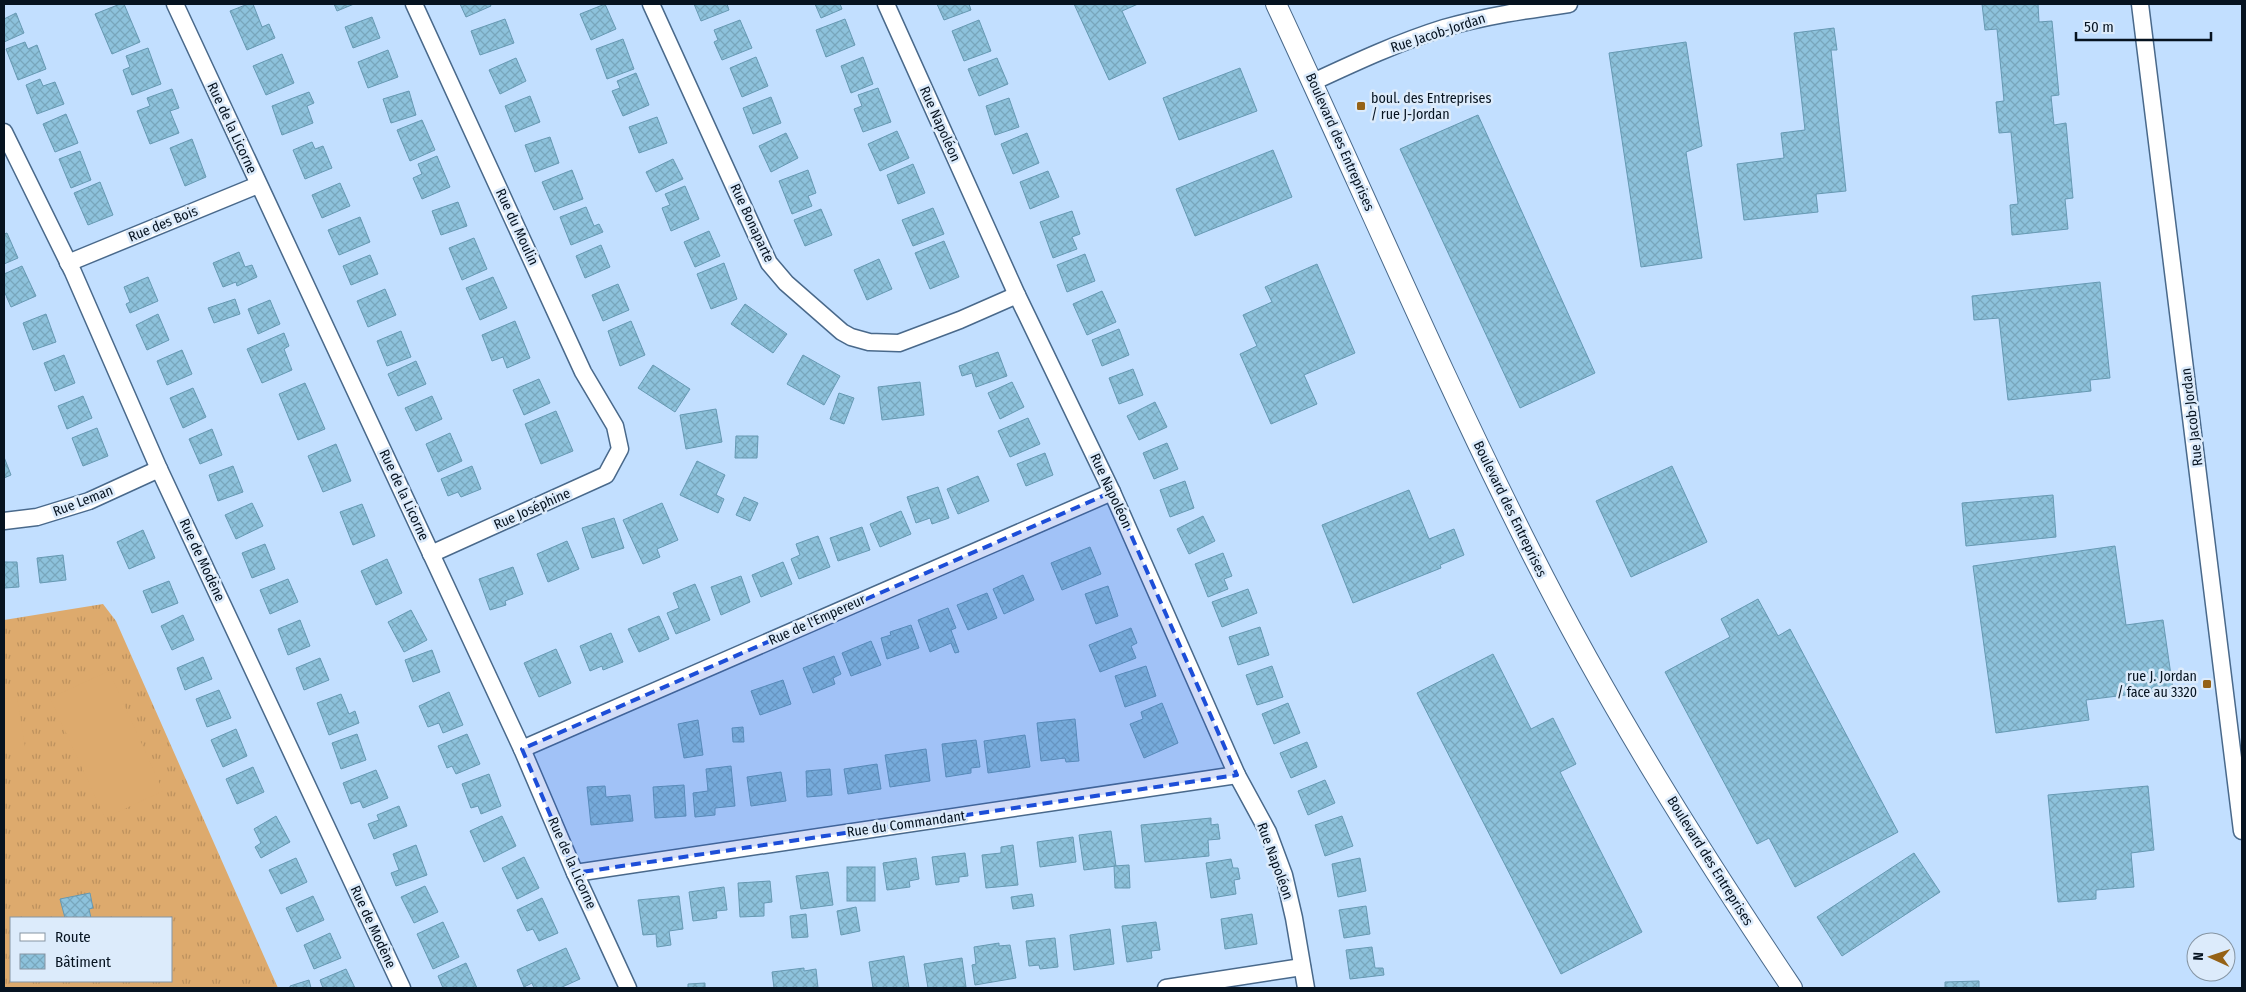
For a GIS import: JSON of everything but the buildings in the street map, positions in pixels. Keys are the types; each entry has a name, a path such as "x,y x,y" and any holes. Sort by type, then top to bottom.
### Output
{"street":[{"name":"Rue de la Licorne","path":"175,4 522,749 575,873 628,988"},
{"name":"Rue du Moulin","path":"414,4 584,372 615,426 620,449"},
{"name":"Rue Bonaparte","path":"651,4 769,263 786,283 842,332 850,337 869,342 899,342 960,320 1017,295"},
{"name":"Rue Napoléon","path":"886,4 1017,295 1112,492 1237,775 1268,832 1284,875 1294,918 1306,988"},
{"name":"Boulevard des Entreprises","path":"1276,4 1438,359 1544,576 1666,793 1792,988"},
{"name":"Rue Jacob-Jordan","path":"1313,82 1401,43 1444,28 1499,14 1569,4"},
{"name":"Rue Jacob-Jordan","path":"2140,4 2242,831"},
{"name":"Rue de Modène","path":"4,132 68,263 160,469 402,988"},
{"name":"Rue des Bois","path":"68,263 258,185"},
{"name":"Rue Joséphine","path":"431,554 606,475 620,449"},
{"name":"Rue Leman","path":"4,521 37,517 73,507 160,469"},
{"name":"Rue de l'Empereur","path":"522,749 1112,492"},
{"name":"Rue du Commandant","path":"575,873 1237,775"},
{"path":"1166,988 1302,967"}],"highlighted area":[{"path":"1112,492 1237,775 575,873 522,749"}],"green space":[{"path":"103,604 116,621 278,988 4,988 4,620"},
{"path":"109,671 163,791 105,818 50,698"},
{"path":"17,697 25,747 4,750 4,699"}],"place":[{"name":"boul. des Entreprises / rue J-Jordan","path":"1361,106"},
{"name":"rue J. Jordan / face au 3320","path":"2207,684"}]}
